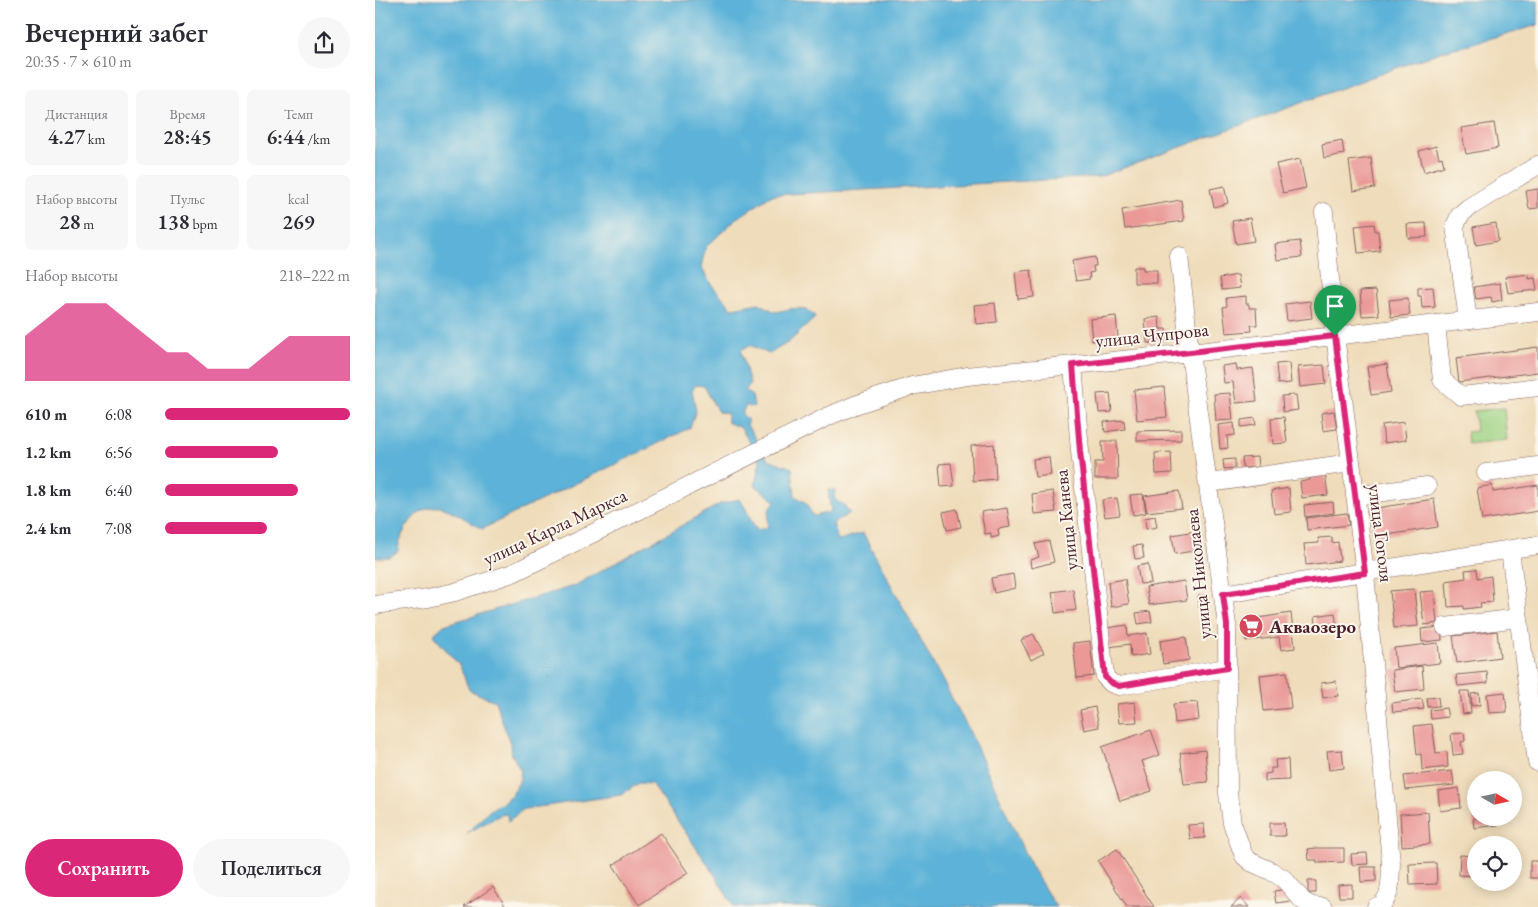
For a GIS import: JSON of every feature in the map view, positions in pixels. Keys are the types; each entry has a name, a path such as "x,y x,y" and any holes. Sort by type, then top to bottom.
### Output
{"street":[{"path":"1468,320 1455,226 1460,215 1468,208 1538,165"},
{"name":"улица Гоголя","path":"1324,212 1335,336 1365,573 1391,863 1389,891 1386,900 1376,907"},
{"name":"улица Николаева","path":"1179,256 1227,625 1228,793 1232,823 1245,856 1251,862 1284,879 1303,901 1312,906 1323,907"},
{"name":"улица Чупрова","path":"744,458 829,416 855,405 912,386 967,376 1538,312"},
{"path":"1436,324 1442,380 1461,396 1538,387"},
{"name":"улица Канева","path":"1073,365 1080,451 1105,677 1111,683 1119,686 1227,668"},
{"name":"улица Карла Маркса","path":"375,605 428,598 455,592 513,573 744,458"},
{"path":"1209,482 1351,463"},
{"path":"1486,473 1538,466"},
{"path":"1355,496 1427,486"},
{"path":"1223,594 1538,545"},
{"path":"1510,550 1537,762"},
{"path":"1445,627 1519,618"}],"green space":[{"path":"1504,408 1507,440 1468,444 1467,432 1476,431 1474,411"}],"water":[{"path":"375,0 1538,0 1538,25 1440,52 1099,177 772,195 736,219 706,247 701,267 710,283 732,308 759,303 775,312 797,308 806,310 816,317 789,342 769,354 750,345 741,350 750,384 745,391 752,396 754,406 749,407 746,405 742,414 747,419 747,425 768,459 792,468 795,496 805,502 813,516 831,512 828,490 835,490 834,497 837,502 843,504 850,513 833,523 838,540 863,533 967,726 1031,867 1056,907 734,907 715,875 652,784 639,783 621,795 524,809 508,821 507,814 500,815 467,833 490,810 501,804 513,793 519,782 521,771 512,755 511,746 495,701 469,690 460,666 433,635 444,625 574,586 720,504 739,499 757,530 767,528 769,510 775,501 755,485 760,461 741,428 727,422 727,413 718,412 704,386 696,385 692,390 696,411 690,428 482,529 454,512 436,507 428,508 419,513 403,532 398,551 390,557 375,557"}],"building":[{"path":"1494,123 1498,148 1466,154 1461,128"},
{"path":"1342,140 1344,154 1324,158 1322,144"},
{"path":"1436,146 1439,158 1442,157 1444,166 1424,172 1419,151"},
{"path":"1371,158 1375,188 1353,191 1349,161"},
{"path":"1300,159 1306,188 1283,193 1276,164"},
{"path":"1224,186 1228,203 1214,207 1210,189"},
{"path":"1538,189 1538,208 1529,209 1526,191"},
{"path":"1181,200 1184,221 1125,229 1122,210"},
{"path":"1250,218 1254,241 1236,244 1232,221"},
{"path":"1426,223 1427,237 1408,238 1407,224"},
{"path":"1496,223 1498,241 1476,245 1473,227"},
{"path":"1374,224 1375,231 1378,231 1380,251 1358,253 1355,226"},
{"path":"1300,241 1302,257 1277,260 1275,244"},
{"path":"1095,257 1096,266 1093,266 1094,272 1089,273 1090,279 1076,281 1072,261"},
{"path":"1134,267 1143,267 1143,270 1157,270 1157,283 1134,283"},
{"path":"1031,270 1034,297 1018,299 1015,272"},
{"path":"1529,274 1529,279 1535,278 1537,290 1508,293 1505,277"},
{"path":"1238,275 1240,288 1222,290 1220,278"},
{"path":"1500,283 1502,300 1492,302 1491,297 1476,299 1474,287"},
{"path":"1433,287 1435,307 1422,308 1421,296 1418,296 1418,288"},
{"path":"1376,290 1379,315 1362,316 1360,291"},
{"path":"1246,296 1246,304 1249,304 1249,308 1256,308 1257,325 1251,325 1252,331 1226,333 1223,307 1227,306 1226,298"},
{"path":"1408,298 1410,315 1391,317 1389,300"},
{"path":"1310,301 1312,318 1287,321 1285,304"},
{"path":"995,303 997,322 976,324 974,305"},
{"path":"1116,316 1118,338 1092,341 1090,319"},
{"path":"1159,317 1160,329 1166,329 1167,341 1147,343 1145,319"},
{"path":"1538,347 1538,372 1459,382 1456,358"},
{"path":"1289,363 1291,383 1278,384 1276,364"},
{"path":"1236,364 1237,370 1253,368 1257,401 1236,403 1233,382 1224,383 1222,366"},
{"path":"1387,364 1391,392 1371,395 1367,367"},
{"path":"1324,365 1326,384 1300,387 1298,367"},
{"path":"1164,387 1167,417 1137,420 1134,390"},
{"path":"1110,393 1112,412 1099,413 1097,394"},
{"path":"1230,393 1233,420 1216,421 1214,394"},
{"path":"1296,395 1298,410 1283,412 1282,396"},
{"path":"1334,411 1337,429 1323,431 1321,413"},
{"path":"1284,417 1287,443 1273,444 1271,418"},
{"path":"1255,418 1256,425 1241,427 1241,420"},
{"path":"1124,420 1125,429 1105,432 1104,422"},
{"path":"1404,422 1406,440 1384,443 1382,425"},
{"path":"1234,423 1235,435 1227,436 1228,448 1220,449 1218,425"},
{"path":"1181,430 1181,440 1137,441 1137,431"},
{"path":"1102,441 1117,441 1118,479 1095,479 1095,462 1103,462"},
{"path":"994,444 996,479 973,481 971,446"},
{"path":"1171,452 1172,473 1156,474 1155,453"},
{"path":"1049,457 1051,475 1035,477 1033,459"},
{"path":"1257,457 1258,467 1243,468 1242,458"},
{"path":"1235,459 1235,468 1224,469 1223,460"},
{"path":"951,463 954,486 941,487 939,464"},
{"path":"1325,473 1328,495 1302,498 1300,482 1310,480 1309,475"},
{"path":"1492,485 1493,492 1538,485 1538,511 1482,520 1477,488"},
{"path":"1289,488 1291,512 1274,514 1271,491"},
{"path":"1053,491 1056,512 1034,514 1032,494"},
{"path":"1179,491 1182,508 1147,512 1144,496"},
{"path":"1143,494 1146,513 1133,515 1130,495"},
{"path":"1117,498 1120,515 1105,517 1102,500"},
{"path":"1434,499 1438,527 1374,537 1370,509"},
{"path":"1333,502 1334,513 1305,517 1304,505"},
{"path":"1007,508 1010,527 998,529 999,536 991,538 991,533 985,534 981,512"},
{"path":"957,509 961,527 947,530 943,512"},
{"path":"1347,513 1349,525 1307,530 1306,518"},
{"path":"1155,516 1157,527 1146,529 1145,518"},
{"path":"1196,531 1199,550 1175,554 1172,535"},
{"path":"1332,537 1332,543 1338,542 1340,561 1306,565 1304,544 1319,543 1318,538"},
{"path":"1049,541 1054,562 1031,568 1030,560 1039,557 1035,544"},
{"path":"1142,545 1144,558 1135,559 1133,546"},
{"path":"1148,564 1151,583 1140,584 1137,566"},
{"path":"1477,569 1478,578 1491,576 1493,602 1480,603 1481,607 1464,609 1464,606 1448,607 1446,581 1466,578 1465,570"},
{"path":"1013,574 1015,588 994,593 991,578"},
{"path":"1125,579 1129,604 1111,607 1108,582"},
{"path":"1184,581 1187,600 1149,605 1146,587"},
{"path":"1073,589 1076,610 1055,613 1052,592"},
{"path":"1414,589 1418,626 1394,628 1390,591"},
{"path":"1434,591 1437,623 1424,625 1420,592"},
{"path":"1207,595 1209,606 1199,608 1198,596"},
{"path":"1150,611 1152,622 1138,624 1136,613"},
{"path":"1291,613 1295,648 1281,650 1279,637 1246,641 1244,620"},
{"path":"1335,613 1337,628 1317,631 1315,616"},
{"path":"1127,625 1128,636 1147,633 1150,654 1131,657 1130,644 1109,647 1106,628"},
{"path":"1441,627 1442,640 1422,642 1421,629"},
{"path":"1497,631 1500,657 1457,663 1453,636"},
{"path":"1033,634 1044,653 1031,660 1021,640"},
{"path":"1186,637 1189,660 1163,664 1160,641"},
{"path":"1090,641 1094,676 1077,678 1073,643"},
{"path":"1438,643 1440,663 1396,668 1394,648"},
{"path":"1422,666 1424,689 1395,692 1392,670"},
{"path":"1287,672 1291,708 1264,711 1260,675"},
{"path":"1487,672 1488,683 1458,686 1456,675"},
{"path":"1336,681 1338,696 1323,698 1321,683"},
{"path":"1460,691 1469,691 1471,713 1463,714"},
{"path":"1505,692 1507,712 1489,713 1487,694"},
{"path":"1479,693 1480,705 1472,706 1471,694"},
{"path":"1438,697 1439,706 1428,707 1427,698"},
{"path":"1422,699 1424,709 1393,712 1392,703"},
{"path":"1135,702 1137,722 1119,723 1117,704"},
{"path":"1197,702 1199,720 1175,723 1173,704"},
{"path":"1095,707 1099,727 1084,730 1080,710"},
{"path":"1446,708 1448,717 1431,719 1430,710"},
{"path":"1432,724 1436,753 1447,752 1448,767 1422,770 1421,754 1417,755 1414,726"},
{"path":"1151,730 1160,755 1142,761 1152,791 1120,801 1102,747"},
{"path":"1464,733 1465,741 1461,742 1463,754 1453,755 1451,734"},
{"path":"1205,750 1208,782 1184,784 1180,753"},
{"path":"1342,750 1344,768 1329,770 1327,751"},
{"path":"1288,759 1289,780 1265,781 1265,774 1271,773 1271,768 1276,768 1275,760"},
{"path":"1452,771 1454,785 1406,790 1404,776"},
{"path":"1459,788 1461,808 1440,811 1438,791"},
{"path":"1428,812 1430,844 1402,846 1400,814"},
{"path":"1270,823 1284,823 1285,836 1270,836"},
{"path":"1204,824 1205,838 1190,839 1188,825"},
{"path":"1474,826 1490,826 1474,828"},
{"path":"661,833 688,873 639,905 613,865"},
{"path":"1344,848 1344,862 1317,863 1317,860 1309,860 1308,849"},
{"path":"1117,849 1154,907 1127,907 1098,861"},
{"path":"1367,853 1368,864 1352,865 1351,854"},
{"path":"1460,855 1467,855 1467,876 1459,875"},
{"path":"1530,861 1538,861 1538,878 1530,878"},
{"path":"1436,863 1437,884 1410,885 1409,864"},
{"path":"1360,867 1376,867 1376,881 1361,882"},
{"path":"1308,881 1316,881 1316,893 1308,893"},
{"path":"1352,884 1352,897 1339,897 1338,885"},
{"path":"493,887 506,907 464,907"},
{"path":"1289,889 1291,901 1276,903 1274,891"},
{"path":"1241,898 1249,907 1231,907"}],"place":[{"name":"Акваозеро","path":"1251,626"}],"route":[{"path":"1335,336 1365,573 1223,594 1227,625 1227,668 1135,684 1119,686 1111,683 1105,677 1080,451 1073,365 1335,336"}]}
